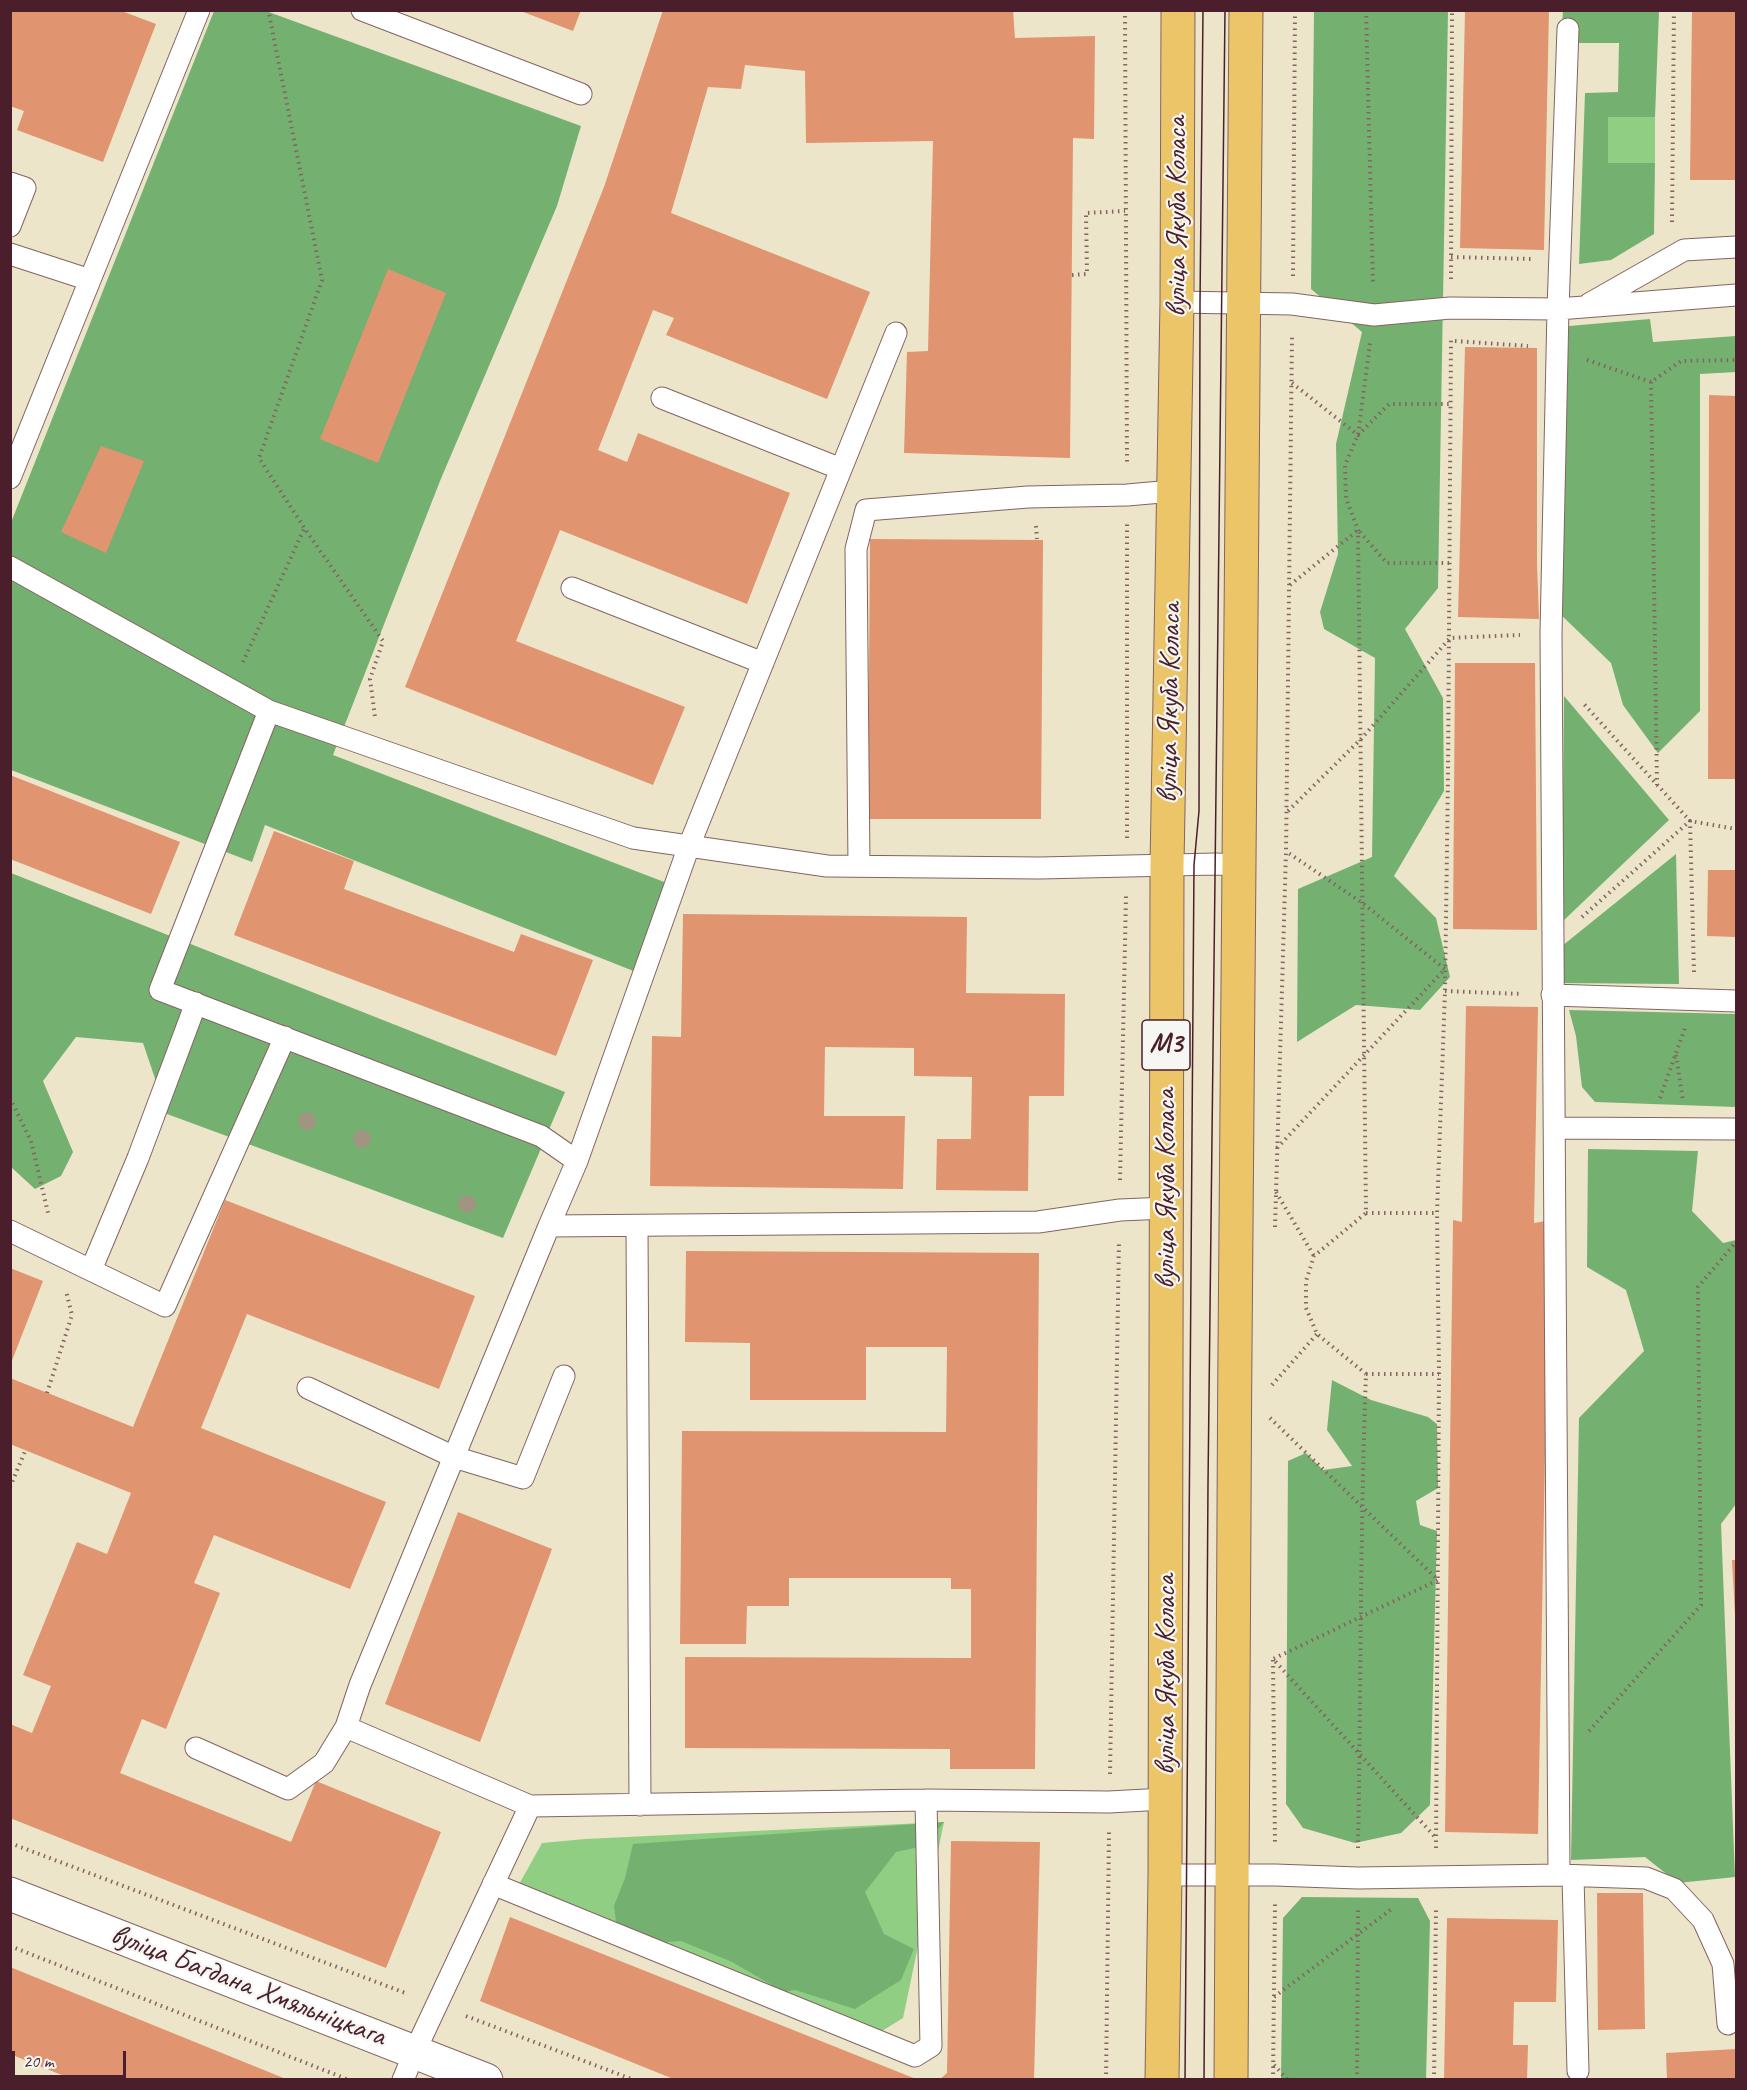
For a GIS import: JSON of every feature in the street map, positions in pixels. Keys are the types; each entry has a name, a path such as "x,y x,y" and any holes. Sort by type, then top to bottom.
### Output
{"main road":[{"name":"вуліца Якуба Коласа","path":"1162,2079 1165,1875 1167,865 1177,302 1178,10"},
{"path":"1231,2079 1241,303 1246,10"}],"street":[{"name":"вуліца Багдана Хмяльніцкага","path":"10,1894 409,2065 486,2079"}],"lane":[{"path":"10,478 199,10"},
{"path":"362,10 581,94"},
{"path":"1568,29 1558,309 1551,633 1552,995 1556,1128 1559,1766 1578,2071"},
{"path":"10,183 25,188 10,226"},
{"path":"1583,307 1684,250 1737,247"},
{"path":"10,254 90,280"},
{"path":"1177,302 1292,304 1374,315 1450,308 1558,309 1737,295"},
{"path":"196,1748 288,1789 324,1762 346,1727 360,1685 577,1161 689,846 896,333"},
{"path":"662,398 842,469"},
{"path":"859,866 856,549 866,510 1028,497 1127,495 1173,491"},
{"path":"10,567 269,711 633,838 827,866 1040,868 1237,866"},
{"path":"572,588 763,663"},
{"path":"269,711 160,990 541,1136 577,1161"},
{"path":"1552,995 1737,1001"},
{"path":"91,1270 138,1158 196,1003"},
{"path":"10,1231 165,1306 285,1037"},
{"path":"1556,1128 1737,1129"},
{"path":"549,1226 1038,1222 1120,1210 1166,1208"},
{"path":"637,1226 640,1804"},
{"path":"308,1388 454,1457 523,1478 564,1376"},
{"path":"346,1727 530,1806 926,1800 1109,1802 1165,1799"},
{"path":"493,1884 915,2056 931,2046 926,1800"},
{"path":"409,2065 530,1806"},
{"path":"1165,1875 1358,1878 1436,1875 1566,1875 1646,1878 1674,1889 1703,1920 1723,1964 1728,2024"}],"path":[{"path":"266,10 269,14 322,280 259,458 383,641 370,679 379,751"},
{"path":"1106,2079 1126,866 1125,10"},
{"path":"1274,1237 1287,812 1295,10"},
{"path":"1366,10 1374,315 1358,435 1345,465 1346,498 1358,530 1366,1213"},
{"path":"1434,2079 1439,1374 1437,1213 1445,991 1450,638 1452,10"},
{"path":"1672,256 1674,10"},
{"path":"1072,275 1087,274 1086,213 1125,211"},
{"path":"1451,341 1558,348 1651,382"},
{"path":"1651,382 1681,361 1737,360"},
{"path":"1292,382 1358,435"},
{"path":"1651,382 1658,785"},
{"path":"1358,435 1389,404 1452,404"},
{"path":"230,690 305,529"},
{"path":"1289,585 1358,530"},
{"path":"1358,530 1387,563 1449,563"},
{"path":"1287,812 1360,739 1450,638 1551,633"},
{"path":"1552,669 1690,821 1737,829"},
{"path":"1553,944 1690,821"},
{"path":"1650,1128 1694,999 1690,821"},
{"path":"1286,852 1361,902 1445,969"},
{"path":"1276,1148 1445,969"},
{"path":"1445,991 1552,995"},
{"path":"1676,1054 1687,1128"},
{"path":"1275,1191 1314,1256"},
{"path":"1437,1213 1366,1213 1314,1256 1306,1281 1306,1308 1317,1334 1366,1374 1439,1374"},
{"path":"1559,1766 1701,1605 1698,1287 1737,1242"},
{"path":"1271,1376 1270,1387 1317,1334"},
{"path":"1357,2079 1361,1505 1366,1374"},
{"path":"1270,1407 1270,1428"},
{"path":"1270,1417 1438,1580"},
{"path":"10,1487 26,1449"},
{"path":"1272,1659 1438,1580"},
{"path":"1272,1647 1275,1875 1273,2079"},
{"path":"1272,1659 1436,1838"},
{"path":"10,1843 634,2079"},
{"path":"1274,1997 1436,1875"},
{"path":"10,1946 350,2079"},
{"path":"1273,2064 1288,2079"}],"green space":[{"path":"214,11 266,11 581,126 557,206 440,481 333,755 672,885 641,974 265,825 252,862 11,770 10,525"},
{"path":"1314,11 1448,11 1438,588 1405,629 1443,698 1444,791 1394,876 1436,918 1450,977 1420,1010 1356,1005 1297,1042 1298,889 1372,857 1375,658 1324,629 1320,612 1338,554 1336,444 1362,332 1311,289"},
{"path":"1563,11 1659,11 1655,117 1608,117 1608,163 1655,163 1654,234 1611,260 1579,264 1585,93 1618,92 1619,43 1576,43 1562,25"},
{"path":"1608,117 1655,117 1655,163 1608,163"},
{"path":"1650,319 1653,342 1736,336 1736,372 1700,374 1700,711 1658,753 1623,705 1611,663 1558,612 1569,326"},
{"path":"1564,696 1669,820 1562,922"},
{"path":"1676,854 1679,984 1555,983 1557,950"},
{"path":"11,873 565,1092 503,1238 167,1114 143,1043 76,1037 43,1081 73,1152 61,1176 35,1189 11,1167"},
{"path":"1569,1010 1736,1014 1736,1107 1595,1102 1582,1087 1576,1036"},
{"path":"1588,1149 1698,1151 1692,1211 1723,1243 1736,1240 1736,1504 1721,1524 1735,1877 1678,1883 1645,1857 1571,1860 1579,1418 1644,1351 1626,1290 1587,1267"},
{"path":"1332,1380 1371,1400 1428,1417 1437,1424 1438,1488 1416,1501 1420,1525 1437,1531 1430,1805 1401,1833 1355,1843 1303,1828 1286,1804 1288,1461 1306,1453 1323,1470 1352,1466 1327,1430"},
{"path":"944,1822 903,2018 869,2039 512,1897 542,1843"},
{"path":"944,1822 924,1846 896,1852 865,1892 884,1934 914,1949 901,1980 855,2009 795,1990 784,1992 732,1962 681,1941 653,1943 618,1937 614,1906 625,1878 633,1844"},
{"path":"1302,1897 1418,1898 1430,1921 1426,2079 1281,2079 1283,1918"}],"building":[{"path":"10,10 119,10 156,24 103,162 17,130 24,111 10,106"},
{"path":"518,10 581,10 573,31"},
{"path":"663,10 1013,10 1015,38 1095,36 1094,139 1073,138 1070,458 904,453 907,352 928,351 933,141 806,143 805,71 745,65 741,89 708,87 671,213 870,292 827,399 666,335 674,318 653,310 598,450 627,462 638,433 790,493 747,604 560,530 516,641 685,707 653,785 405,687 604,187"},
{"path":"1465,10 1549,10 1544,250 1460,248"},
{"path":"1692,10 1736,10 1736,180 1690,180"},
{"path":"388,269 446,293 378,463 320,439"},
{"path":"1465,347 1537,348 1539,619 1458,617"},
{"path":"1709,395 1736,396 1736,779 1708,779"},
{"path":"101,446 144,461 106,553 61,532"},
{"path":"870,539 1043,540 1041,819 868,819"},
{"path":"1455,663 1535,663 1537,930 1453,929"},
{"path":"10,775 180,842 151,914 10,859"},
{"path":"274,831 354,861 344,889 514,952 521,934 593,960 556,1056 234,935"},
{"path":"1708,870 1736,870 1736,937 1707,936"},
{"path":"683,914 967,917 966,993 1065,994 1064,1096 1029,1096 1028,1191 936,1190 937,1139 971,1139 972,1077 914,1076 914,1048 825,1047 824,1116 905,1116 903,1189 650,1186 652,1036 681,1037"},
{"path":"1466,1006 1538,1007 1534,1223 1546,1221 1545,1454 1538,1834 1445,1832 1453,1220 1462,1222"},
{"path":"225,1200 475,1296 439,1389 247,1314 201,1428 386,1502 350,1589 214,1535 194,1583 220,1593 166,1729 142,1719 120,1773 291,1842 316,1781 441,1832 386,1968 10,1818 10,1724 32,1733 51,1686 23,1675 77,1542 107,1554 131,1493 10,1444 10,1378 133,1427"},
{"path":"686,1251 1039,1253 1035,1769 950,1769 950,1749 685,1748 685,1657 971,1658 971,1589 951,1589 951,1578 789,1578 789,1606 747,1606 746,1644 680,1644 682,1431 946,1432 947,1347 866,1347 866,1400 750,1400 750,1343 685,1342"},
{"path":"10,1268 43,1281 11,1363 10,1363"},
{"path":"458,1512 552,1549 480,1742 385,1704"},
{"path":"1732,1560 1736,1560 1736,1615 1735,1615"},
{"path":"951,1841 1040,1842 1034,2080 939,2080 947,2073"},
{"path":"1597,1893 1643,1893 1645,2029 1598,2030"},
{"path":"510,1917 916,2080 676,2080 480,2001"},
{"path":"1447,1918 1558,1920 1556,2002 1514,2002 1513,2045 1528,2045 1527,2080 1444,2080"},
{"path":"10,1967 286,2080 74,2080 10,2054"},
{"path":"1736,2049 1736,2080 1667,2080 1666,2053"}],"tram line":[{"path":"1185,2080 1194,865 1199,811 1203,10"},
{"path":"1204,2080 1208,1483 1225,10"}]}
